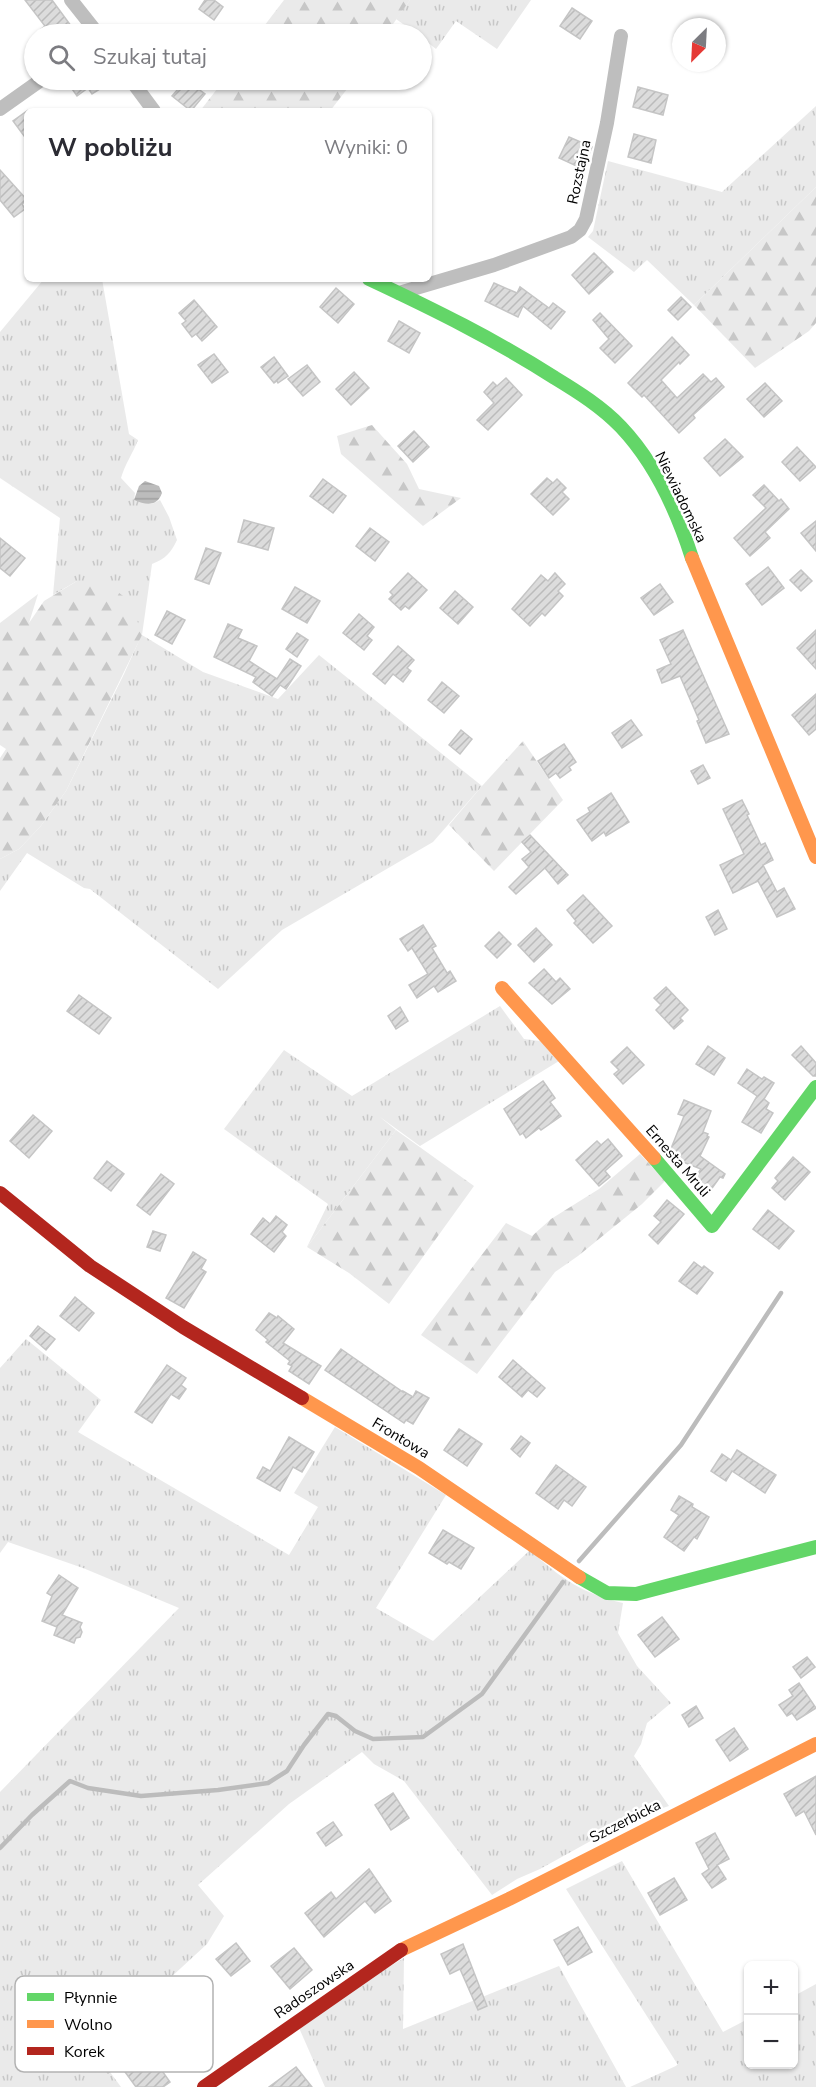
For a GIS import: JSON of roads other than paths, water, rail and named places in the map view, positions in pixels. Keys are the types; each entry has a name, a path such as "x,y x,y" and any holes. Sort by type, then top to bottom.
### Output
{"street":[{"path":"71,0 90,24"},
{"name":"Rozstajna","path":"399,293 494,265 571,237 580,230 586,219 607,123 621,36"},
{"path":"0,109 27,90"},
{"path":"138,90 152,108"},
{"name":"Niewiadomska","path":"375,282 506,348 591,400 608,413 631,437 651,467 686,536 695,566 816,857"},
{"name":"Ernesta Mruli","path":"502,988 614,1111 712,1226 816,1087"},
{"name":"Frontowa","path":"0,1193 90,1266 183,1327 419,1468 588,1583 607,1593 636,1594 816,1546"},
{"name":"Szczerbicka","path":"449,1926 509,1899 816,1744"},
{"name":"Radoszowska","path":"204,2087 403,1948 449,1926"}],"waterway":[{"path":"579,1561 681,1445 781,1293"},
{"path":"0,1848 70,1781 88,1788 141,1796 218,1790 268,1783 287,1771 328,1714 336,1716 355,1731 373,1739 423,1737 482,1694 563,1582"}]}
